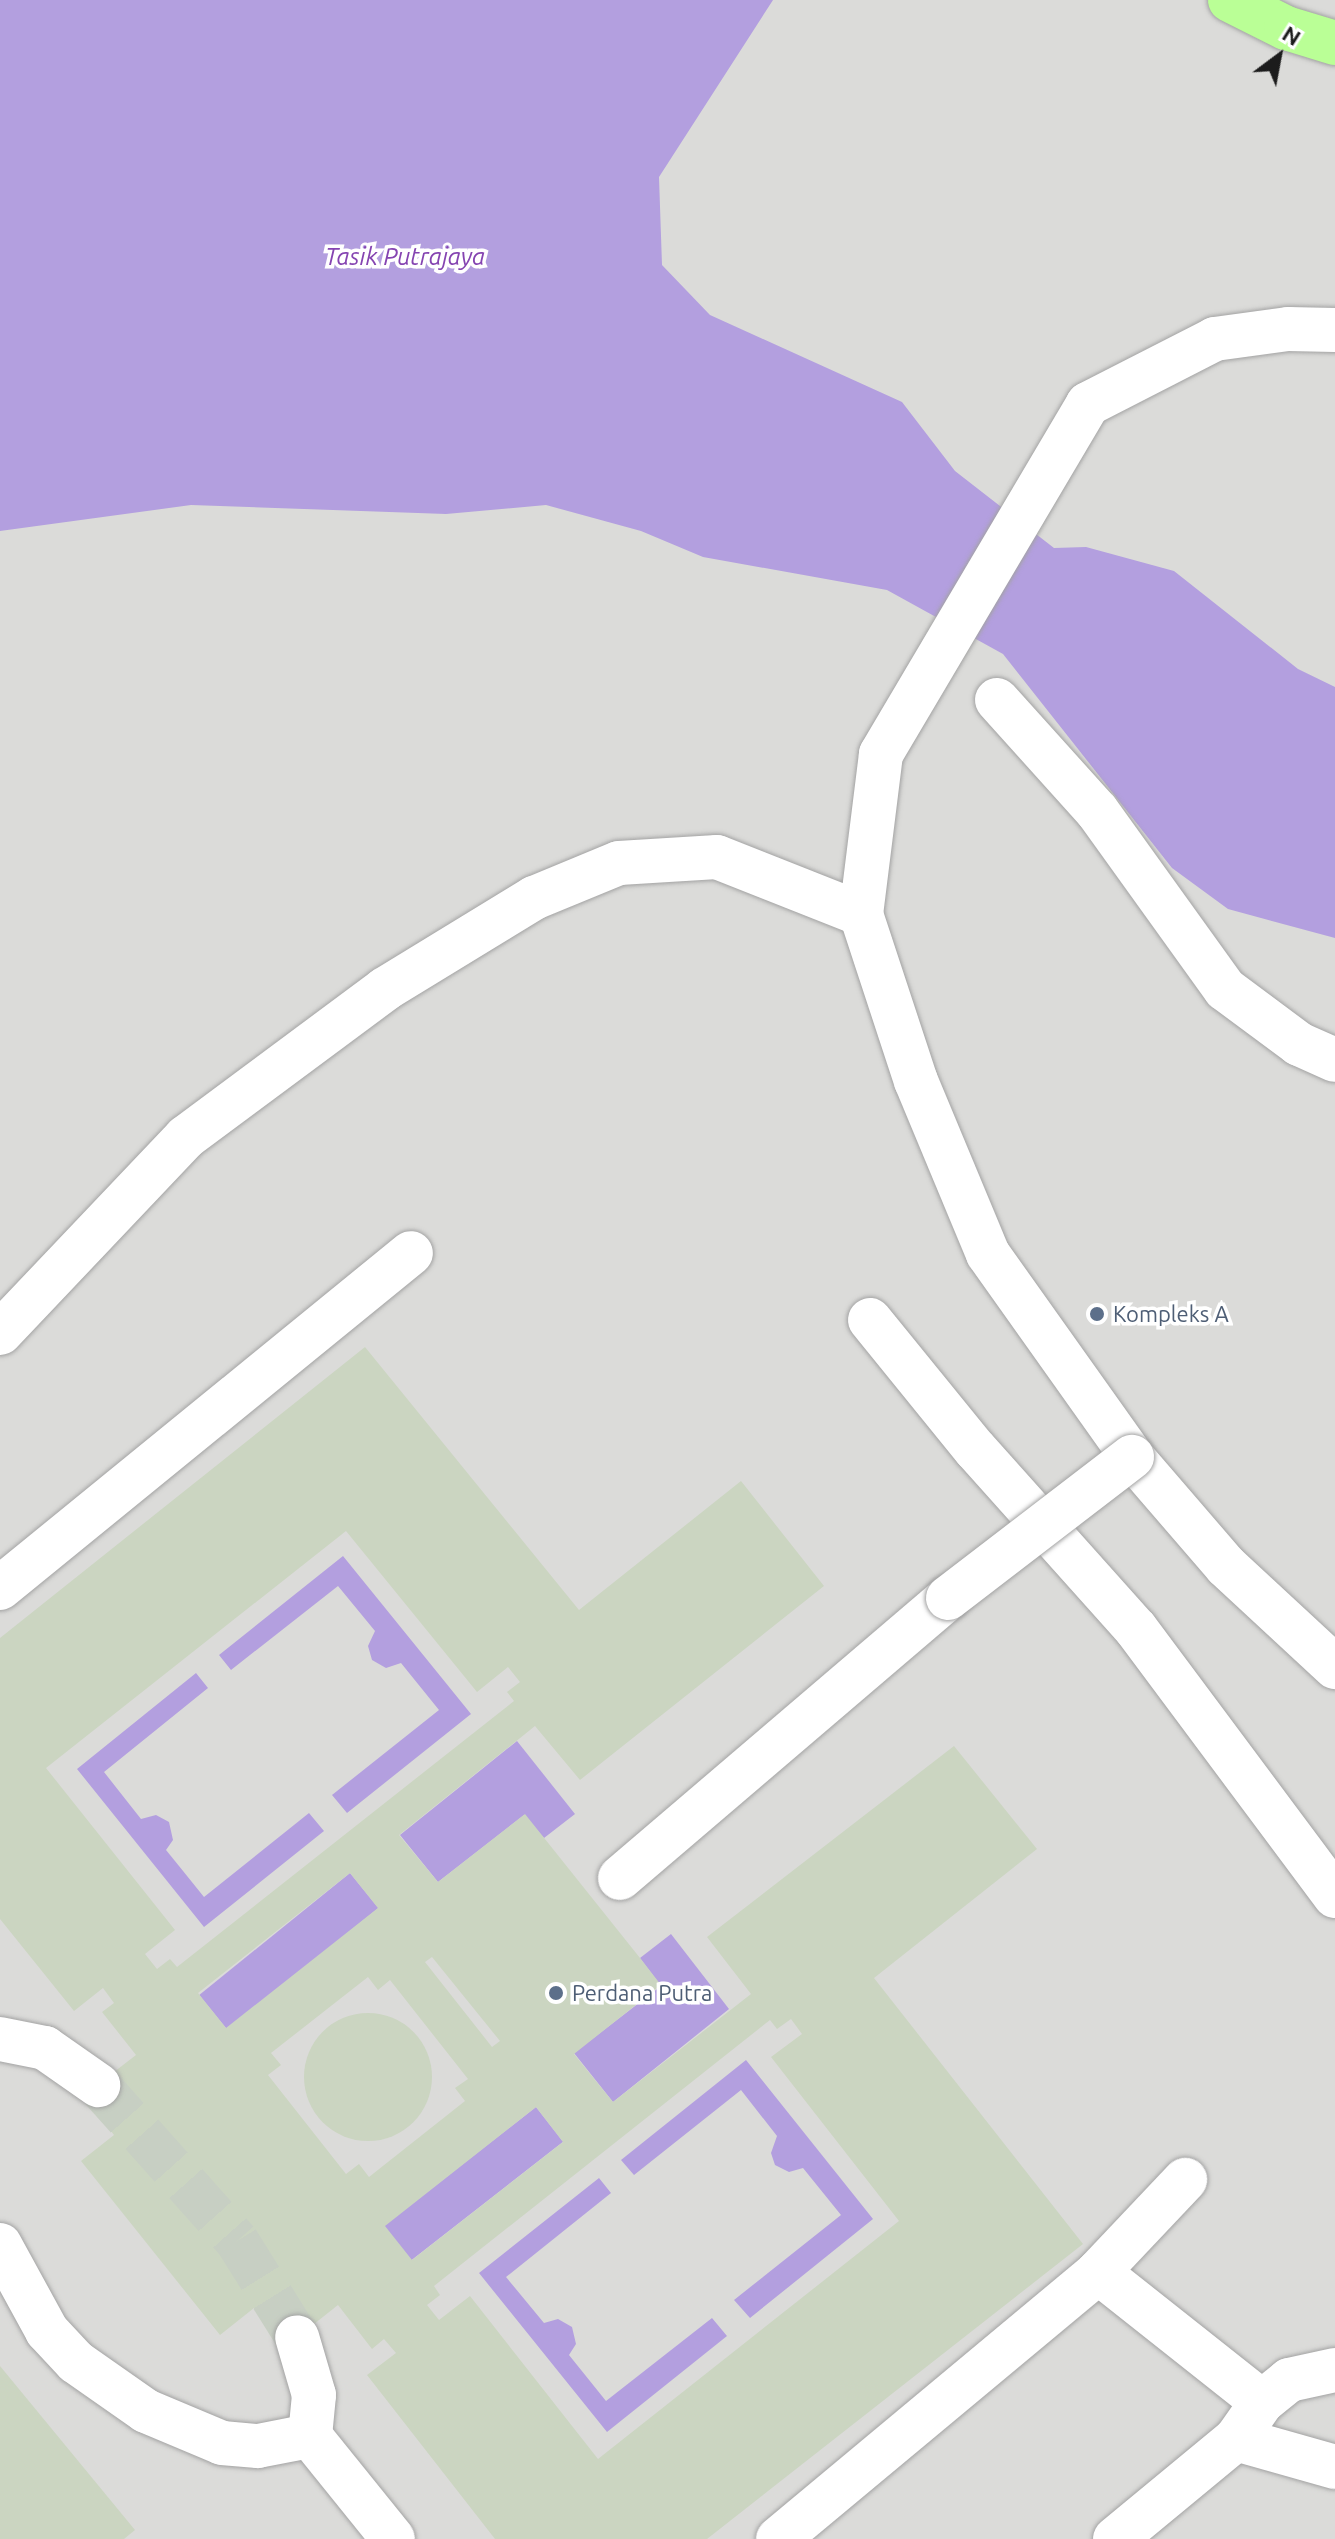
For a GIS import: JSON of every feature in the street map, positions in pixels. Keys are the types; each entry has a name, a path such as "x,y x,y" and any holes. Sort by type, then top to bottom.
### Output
{"main road":[{"path":"1230,0 1286,28 1335,58"},
{"path":"1286,28 1335,43"}],"lane":[{"path":"1335,330 1288,329 1215,339 1088,404 881,754 861,914 916,1081 988,1254 1132,1457 1226,1566 1335,1667"},
{"path":"997,700 1097,811 1225,989 1299,1044 1335,1060"},
{"path":"0,1333 186,1137 385,989 534,898 619,863 717,857 861,914"},
{"path":"0,1588 411,1253"},
{"path":"870,1320 975,1449 1136,1629 1335,1896"},
{"path":"620,1878 948,1598 1132,1457"},
{"path":"0,2039 45,2048 98,2085"},
{"path":"778,2539 1098,2272 1185,2180"},
{"path":"0,2245 47,2331 108,2388 146,2411 222,2443 258,2446 310,2436"},
{"path":"1098,2272 1262,2402"},
{"path":"297,2337 314,2395 310,2436 393,2539"},
{"path":"1115,2539 1236,2439 1262,2402 1289,2380 1335,2370"},
{"path":"1236,2439 1335,2467"}],"shaded area":[{"path":"585,0 1335,0 1335,2539 0,2539 0,237"}],"water":[{"name":"Tasik Putrajaya","path":"0,0 773,0 659,177 662,265 710,315 902,402 955,471 1054,548 1086,547 1174,571 1298,669 1335,687 1335,938 1228,909 1172,868 1003,654 887,590 703,557 641,531 546,505 446,514 191,505 0,531"},
{"path":"343,1556 471,1714 347,1813 332,1795 439,1710 401,1663 386,1668 372,1660 368,1646 375,1631 338,1586 231,1670 219,1655"},
{"path":"196,1673 208,1688 104,1772 141,1819 156,1815 169,1822 173,1840 166,1850 204,1897 309,1813 324,1831 204,1927 77,1769"},
{"path":"517,1741 575,1814 544,1838 524,1815 438,1882 400,1835"},
{"path":"350,1873 378,1908 228,2030 199,1995"},
{"path":"671,1934 729,2009 613,2102 574,2053 661,1986 640,1958"},
{"path":"746,2060 873,2219 750,2318 734,2300 841,2215 803,2168 789,2172 775,2165 771,2153 777,2136 741,2090 634,2175 621,2160"},
{"path":"536,2107 563,2142 411,2260 384,2226"},
{"path":"599,2178 611,2193 506,2277 544,2323 558,2319 572,2327 576,2344 569,2355 606,2401 712,2318 727,2336 607,2432 479,2273"}],"building":[{"path":"365,1347 579,1610 741,1481 824,1586 580,1780 535,1726 399,1835 438,1882 525,1814 661,1985 574,2054 613,2102 751,1994 707,1937 954,1746 1037,1849 874,1978 1083,2244 707,2539 495,2539 367,2375 396,2353 384,2339 372,2349 338,2305 285,2347 254,2308 220,2335 81,2161 114,2135 83,2096 136,2055 102,2012 114,2003 103,1988 74,2011 0,1919 0,1638","holes":["346,1531 477,1692 508,1667 520,1682 507,1692 514,1701 177,1967 170,1959 157,1969 145,1954 175,1930 46,1768","350,1873 378,1908 226,2028 198,1993","432,1957 500,2041 492,2047 425,1962","368,1977 378,1990 390,1980 468,2079 455,2088 465,2101 369,2177 359,2164 346,2174 268,2075 281,2065 271,2053","791,2019 802,2034 771,2057 899,2221 598,2459 470,2296 439,2320 427,2305 440,2295 434,2286 770,2020 777,2029","536,2107 563,2142 412,2260 385,2226"]},
{"path":"368,2013 392,2018 413,2032 427,2053 432,2077 427,2101 413,2122 392,2136 368,2141 344,2136 323,2122 309,2101 304,2077 309,2053 323,2032 344,2018"},
{"path":"0,2366 135,2530 124,2539 0,2539"}],"tunnel":[{"path":"98,2085 237,2241 297,2337"}],"place":[{"name":"Kompleks A","path":"1097,1314"},
{"name":"Perdana Putra","path":"556,1993"}]}
